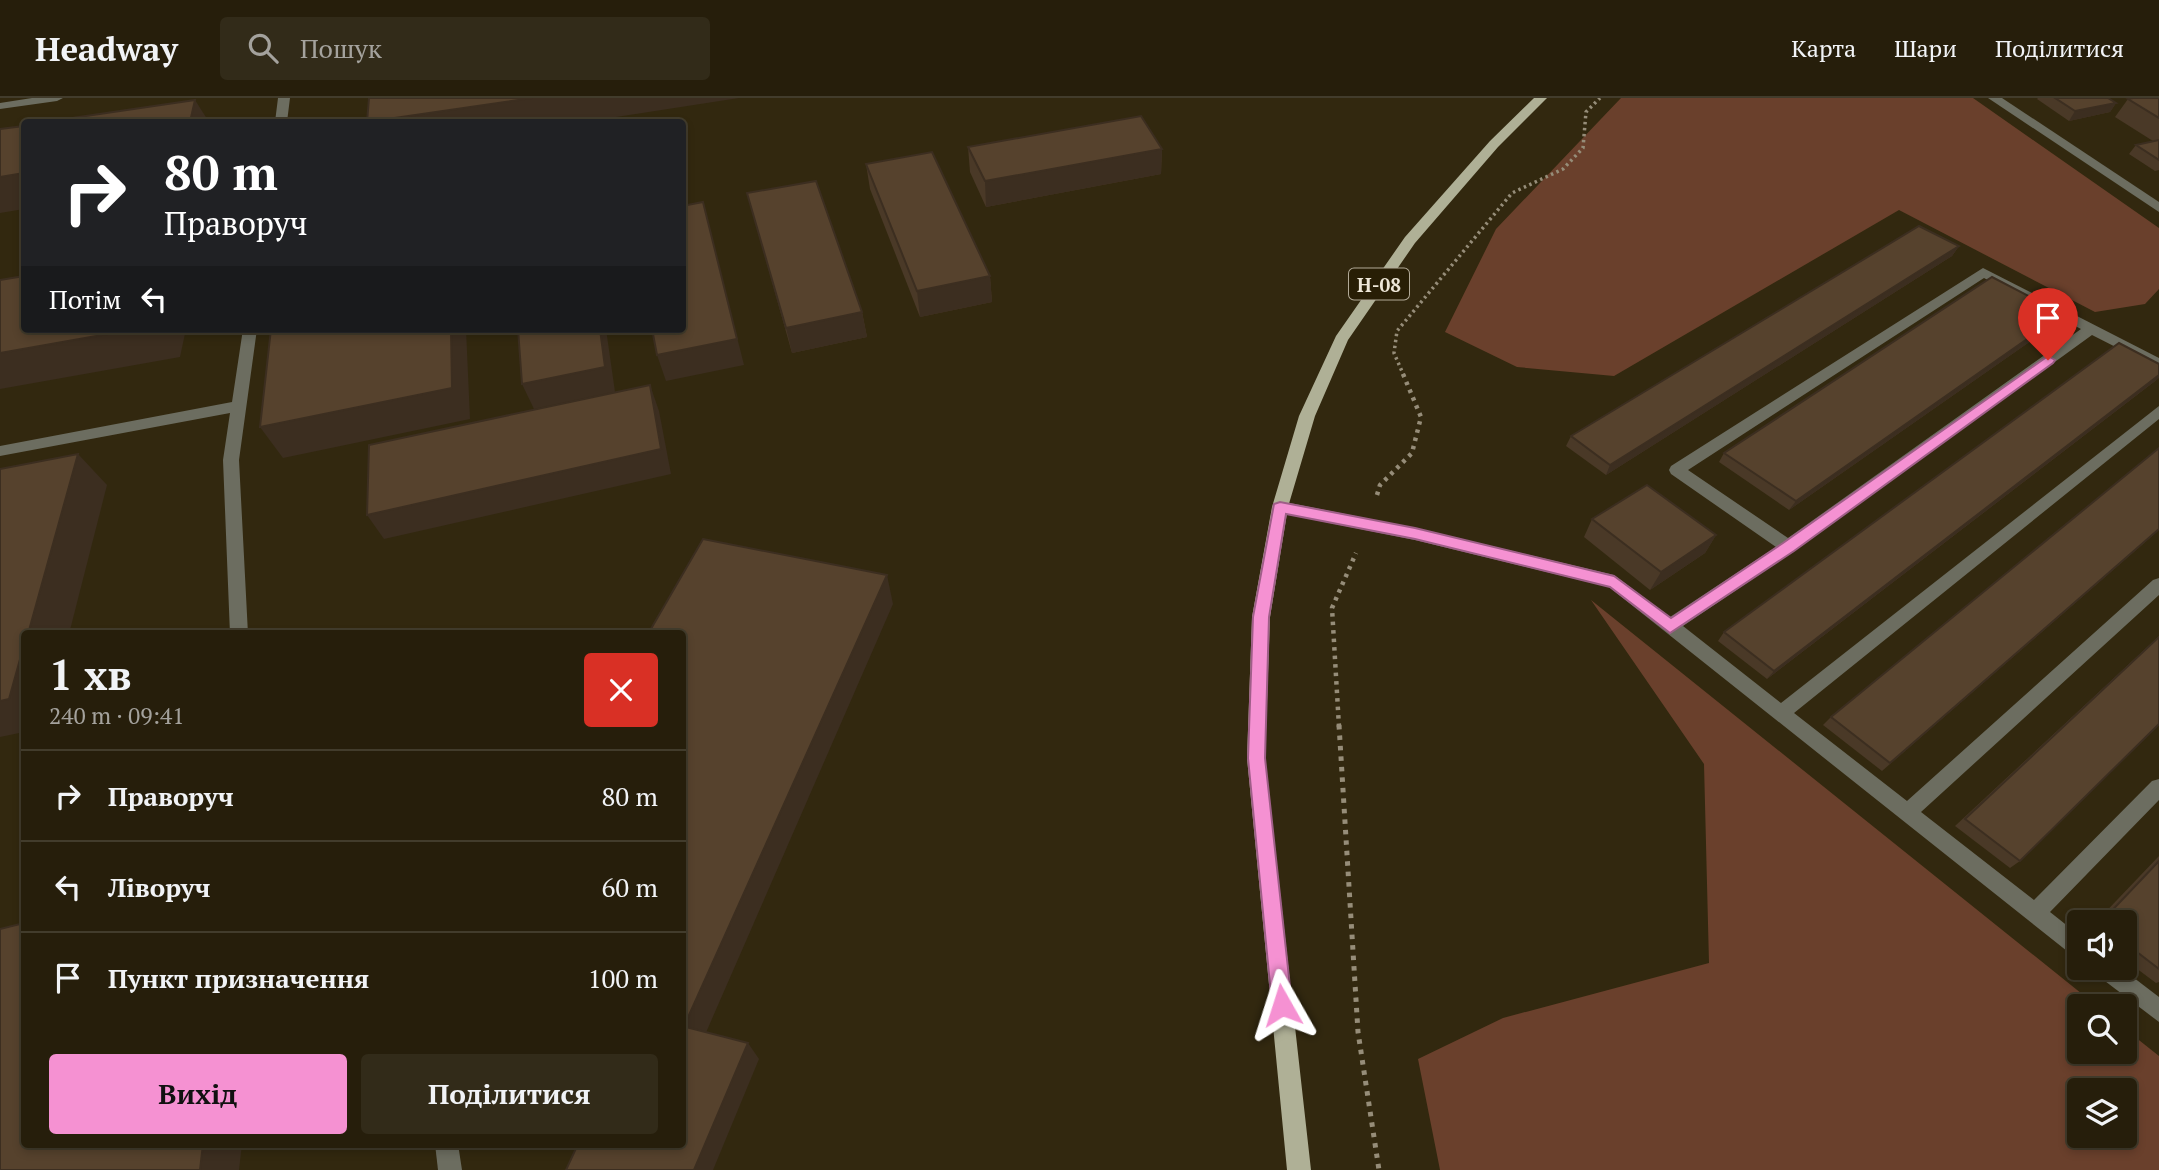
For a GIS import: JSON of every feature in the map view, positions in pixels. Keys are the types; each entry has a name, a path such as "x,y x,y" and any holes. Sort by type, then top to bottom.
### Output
{"main road":[{"name":"Н-08","path":"1299,1170 1256,758 1261,617 1280,508 1307,415 1340,339 1410,240 1494,145 1541,98"}],"street":[{"path":"0,106 57,98"},
{"path":"282,119 285,98"},
{"path":"1994,98 2159,208"},
{"path":"1788,547 1678,470 1983,272 2159,365"},
{"path":"1670,626 1788,547 2091,329"},
{"path":"239,630 231,460 249,333"},
{"path":"0,451 239,406"},
{"path":"1780,713 2159,411"},
{"path":"1280,508 1368,525 1614,582 2067,939"},
{"path":"1907,813 2159,585"},
{"path":"2035,914 2159,787"},
{"path":"2119,980 2159,1011"},
{"path":"447,1148 450,1170"}],"path":[{"path":"1379,1170 1358,1032 1332,608 1368,525 1380,485 1412,453 1421,417 1394,353 1397,331 1512,193 1563,169 1583,148 1586,112 1600,98"}],"shaded area":[{"path":"1621,98 1973,98 2159,228 2159,289 2145,304 2095,312 1899,210 1614,376 1517,367 1445,332 1496,229"},
{"path":"1591,600 2082,994 2067,994 2067,1064 2137,1064 2137,1039 2159,1056 2159,1170 1440,1170 1418,1059 1503,1018 1709,963 1704,764"}],"building":[{"path":"369,98 532,98 388,119 367,119"},
{"path":"2055,98 2108,98 2116,103 2075,111"},
{"path":"2159,98 2159,118 2128,99"},
{"path":"195,100 191,119 65,119"},
{"path":"1141,116 1162,149 985,181 968,147"},
{"path":"21,126 21,174 0,177 0,129"},
{"path":"2159,140 2159,160 2136,145"},
{"path":"932,152 990,276 917,291 866,164"},
{"path":"816,181 862,312 786,328 747,193"},
{"path":"703,202 737,339 657,355 653,333 686,333 686,205"},
{"path":"1919,226 1959,246 1610,465 1571,436"},
{"path":"21,276 21,333 113,333 0,353 0,280"},
{"path":"1992,277 2063,314 1796,501 1724,453"},
{"path":"271,333 451,333 452,388 260,427"},
{"path":"518,333 601,333 605,367 522,384"},
{"path":"2119,343 2159,364 2159,375 1774,671 1724,632"},
{"path":"650,385 661,449 367,515 369,445"},
{"path":"2159,448 2159,529 1890,763 1831,717"},
{"path":"78,454 29,630 21,630 21,656 9,699 0,701 0,469"},
{"path":"1647,485 1716,535 1661,572 1592,519"},
{"path":"703,539 887,575 686,1022 686,630 650,630"},
{"path":"2159,637 2159,724 2020,861 1965,819"},
{"path":"2159,861 2159,969 2137,952 2137,910 2112,910"},
{"path":"21,924 21,1148 203,1148 200,1170 0,1170 0,929"},
{"path":"686,1027 748,1043 694,1170 566,1170 576,1148 686,1148"}],"route":[{"path":"1282,1005 1256,758 1261,617 1280,508 1415,534 1614,582 1670,626 1788,547 2048,360"}]}
